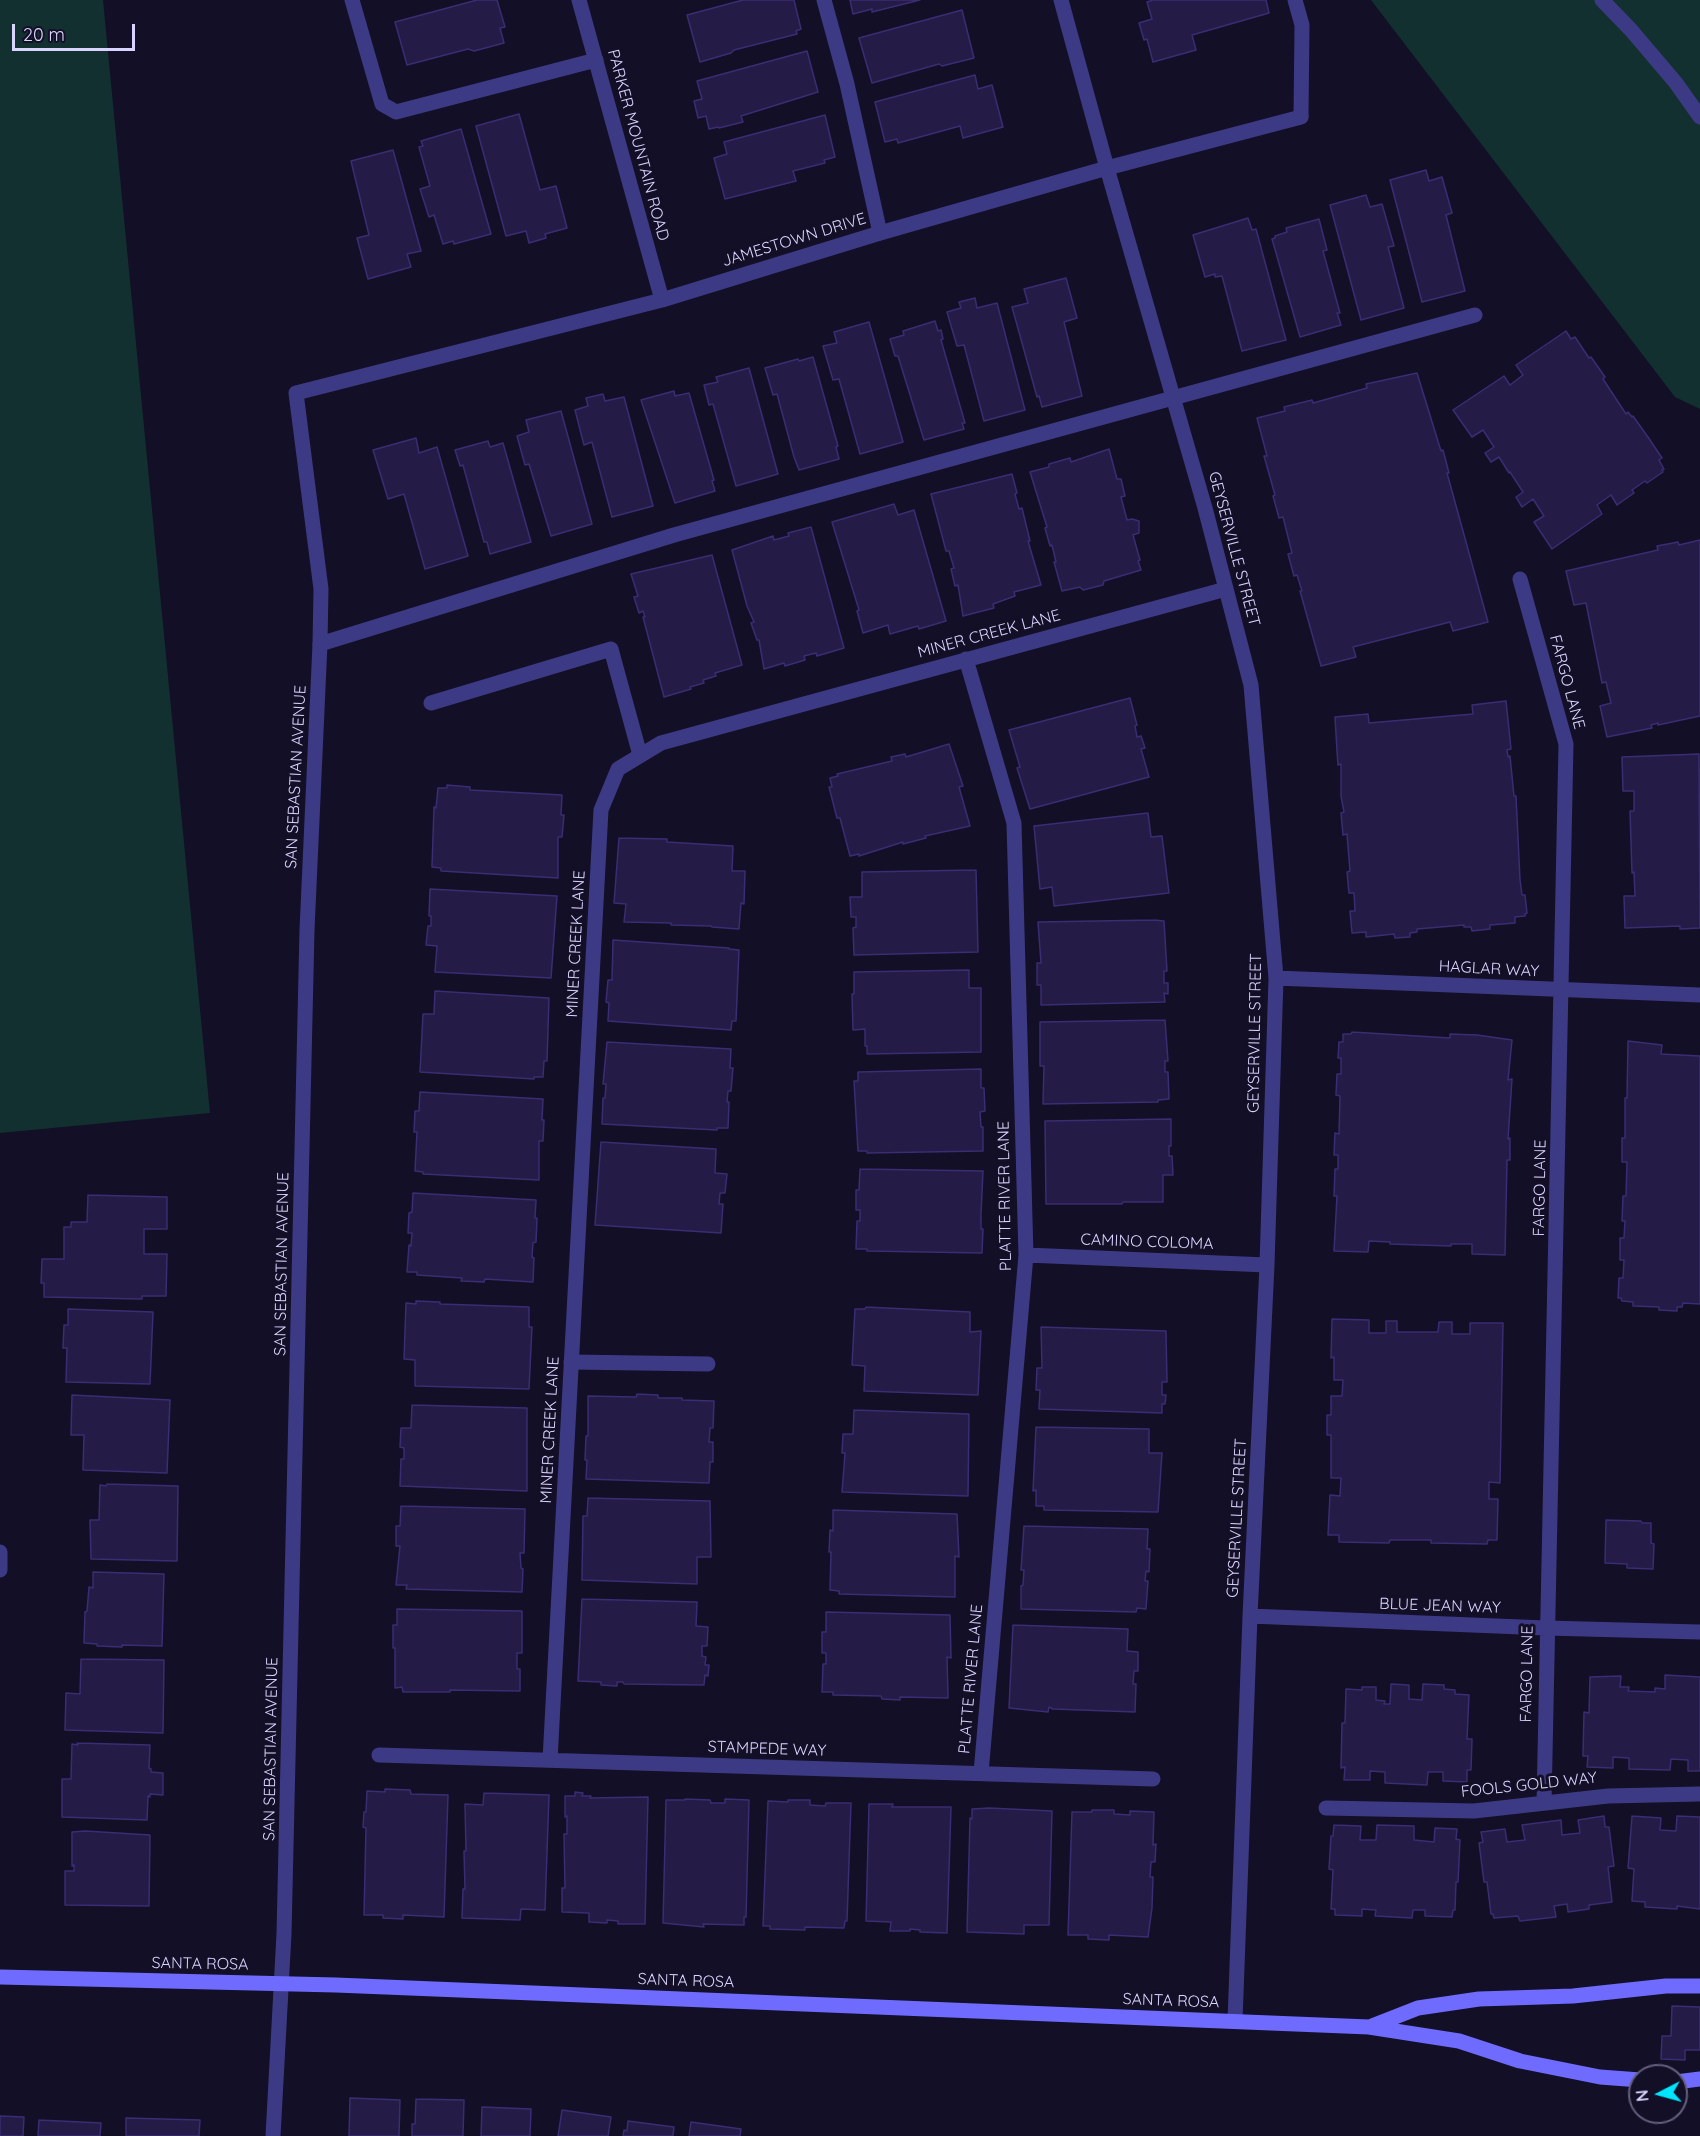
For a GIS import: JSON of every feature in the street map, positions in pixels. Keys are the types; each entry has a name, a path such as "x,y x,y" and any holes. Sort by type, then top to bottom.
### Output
{"street":[{"path":"352,0 382,104 396,112 596,60"},
{"name":"PARKER MOUNTAIN ROAD","path":"579,0 662,300"},
{"path":"824,0 847,84 880,233"},
{"name":"GEYSERVILLE STREET","path":"1061,0 1251,685 1276,978 1267,1265 1250,1616 1235,2021"},
{"name":"JAMESTOWN DRIVE","path":"297,393 662,300 880,233 1107,168 1301,117 1302,25 1295,0"},
{"path":"1602,0 1632,30 1676,82 1700,117"},
{"path":"320,644 674,535 1475,315"},
{"name":"SAN SEBASTIAN AVENUE","path":"273,2136 284,1934 307,930 321,589 297,393"},
{"name":"FARGO LANE","path":"1520,579 1566,744 1544,1803"},
{"name":"MINER CREEK LANE","path":"550,1760 601,810 618,769 661,742 1226,589"},
{"path":"431,703 611,649 640,755"},
{"name":"PLATTE RIVER LANE","path":"966,659 1014,823 1026,1255 981,1773"},
{"name":"HAGLAR WAY","path":"1276,978 1700,995"},
{"name":"CAMINO COLOMA","path":"1026,1255 1267,1265"},
{"path":"571,1362 708,1364"},
{"path":"0,1552 0,1570"},
{"name":"BLUE JEAN WAY","path":"1250,1616 1700,1632"},
{"name":"STAMPEDE WAY","path":"379,1755 1153,1779"},
{"name":"FOOLS GOLD WAY","path":"1326,1808 1474,1811 1608,1796 1700,1794"},
{"name":"SANTA ROSA","path":"0,1977 280,1984 1369,2027 1459,2041 1520,2061 1600,2077 1628,2079"},
{"name":"SANTA ROSA","path":"1369,2027 1418,2008 1479,1999 1573,1996 1665,1986 1700,1986"}],"green space":[{"path":"0,0 103,0 210,1113 0,1133"},
{"path":"1371,0 1700,0 1700,409 1675,397"}],"building":[{"path":"477,0 497,0 505,27 500,28 504,43 474,51 468,49 407,65 395,22"},
{"path":"743,0 794,0 801,29 796,31 797,34 734,50 731,53 700,62 687,15"},
{"path":"850,0 920,0 872,12 872,9 853,14"},
{"path":"1153,0 1266,0 1269,13 1192,35 1196,50 1153,62 1147,39 1144,40 1139,23 1152,19 1147,2"},
{"path":"962,10 974,58 942,66 939,64 872,83 859,38"},
{"path":"807,51 818,92 741,116 743,122 719,128 709,129 706,116 698,118 694,101 702,99 697,81"},
{"path":"975,75 978,89 992,85 1003,127 963,138 960,126 898,143 897,139 885,142 875,102"},
{"path":"519,114 540,190 556,186 567,228 545,234 546,238 529,243 526,231 506,236 476,126"},
{"path":"825,115 835,157 824,160 825,163 793,171 796,181 725,199 714,158 727,154 724,142"},
{"path":"461,129 491,234 454,244 453,241 443,244 434,215 429,217 420,189 430,186 419,147 423,146 421,141"},
{"path":"393,150 421,251 407,254 411,267 368,279 357,238 369,235 351,161"},
{"path":"1426,170 1429,181 1442,177 1452,213 1446,215 1465,291 1422,302 1390,180"},
{"path":"1366,195 1370,207 1382,204 1394,246 1388,247 1404,308 1361,320 1330,205"},
{"path":"1248,218 1252,230 1256,229 1286,340 1242,351 1222,276 1215,277 1215,274 1205,277 1193,235"},
{"path":"1319,219 1327,250 1323,251 1340,313 1337,313 1341,325 1300,337 1272,239 1287,232 1286,228"},
{"path":"1066,278 1077,318 1064,322 1082,396 1042,407 1039,396 1037,397 1012,307 1028,303 1024,289"},
{"path":"975,298 977,308 997,303 1025,410 984,421 964,345 957,346 947,312 961,308 959,302"},
{"path":"935,321 938,331 941,330 943,339 941,340 965,423 962,423 964,429 924,440 898,356 895,356 890,339 904,335 903,331"},
{"path":"869,322 903,442 860,454 839,379 833,380 823,346 837,343 834,332"},
{"path":"1566,331 1571,339 1575,337 1589,358 1591,357 1626,414 1628,412 1633,416 1662,458 1659,460 1664,469 1647,483 1645,481 1632,490 1634,493 1617,505 1611,495 1597,505 1602,514 1552,549 1534,522 1544,516 1533,499 1522,507 1516,497 1523,492 1510,472 1499,457 1491,462 1485,453 1494,447 1483,430 1472,437 1453,410 1504,376 1510,385 1523,375 1516,365"},
{"path":"813,357 838,446 836,447 839,459 799,470 777,394 773,395 765,368"},
{"path":"749,368 778,474 736,486 713,404 709,405 704,385 718,382 716,377"},
{"path":"1417,373 1441,451 1443,450 1449,473 1447,473 1488,622 1453,631 1450,622 1353,647 1356,657 1321,666 1300,591 1302,591 1297,575 1294,576 1288,554 1292,553 1283,517 1279,518 1273,496 1275,495 1264,456 1267,456 1257,418 1285,411 1284,407 1312,400 1313,403 1367,388 1366,384"},
{"path":"674,391 675,396 689,393 714,480 712,481 715,491 675,503 641,400"},
{"path":"603,394 605,401 624,397 653,506 612,517 592,442 584,445 575,410 588,406 586,398"},
{"path":"561,411 592,524 551,536 529,464 525,465 517,436 529,432 526,420"},
{"path":"416,438 419,453 437,447 468,556 425,569 404,494 388,499 373,450"},
{"path":"488,441 490,447 503,443 531,542 490,554 487,542 484,542 463,465 460,466 455,450"},
{"path":"1109,449 1117,479 1121,479 1125,496 1121,497 1127,520 1139,521 1139,533 1133,535 1141,570 1104,581 1103,585 1083,590 1080,587 1062,591 1052,545 1050,546 1045,528 1047,527 1030,472 1049,467 1049,464 1070,458 1071,462"},
{"path":"1012,474 1017,493 1015,494 1019,509 1022,508 1030,541 1028,541 1041,585 1014,592 1015,596 993,604 994,608 963,616 958,585 955,586 951,569 954,568 949,551 946,551 931,494"},
{"path":"894,504 898,515 914,510 946,621 890,634 888,625 863,633 857,611 859,610 832,522"},
{"path":"811,527 844,648 817,656 816,653 804,656 805,660 785,666 784,663 764,669 759,640 757,640 751,623 754,622 747,606 732,550 773,536 774,540 789,536 788,533"},
{"path":"1700,540 1700,716 1658,725 1658,723 1651,725 1652,728 1607,737 1600,706 1611,703 1606,682 1602,683 1586,603 1574,605 1566,571 1658,550 1657,546 1678,542 1679,545"},
{"path":"712,555 742,665 715,673 716,676 703,680 704,683 690,687 691,689 664,697 643,617 645,617 643,611 639,613 634,597 638,596 631,574"},
{"path":"1130,698 1137,725 1135,726 1137,737 1141,736 1145,748 1141,749 1149,777 1030,809 1017,768 1020,767 1009,730"},
{"path":"1506,701 1511,749 1507,750 1508,757 1510,756 1514,796 1516,796 1520,880 1527,913 1525,916 1515,917 1515,923 1490,925 1490,929 1472,931 1471,927 1464,927 1464,925 1417,929 1417,932 1410,933 1410,937 1395,938 1394,934 1366,937 1366,932 1352,933 1350,911 1355,911 1354,893 1349,893 1347,872 1350,871 1347,834 1343,835 1341,764 1338,765 1335,717 1368,714 1369,723 1473,714 1472,705"},
{"path":"949,744 963,786 959,787 970,826 925,836 926,838 903,844 903,842 859,856 859,854 850,856 829,787 832,787 830,778 838,776 837,774 892,761 891,757 905,754 906,757"},
{"path":"1699,754 1700,928 1680,929 1680,926 1625,928 1624,896 1635,896 1630,811 1634,811 1634,791 1623,791 1622,757"},
{"path":"447,785 470,787 470,790 562,795 561,815 564,815 562,837 558,837 558,878 441,871 441,868 432,867 434,807 436,808 438,788 447,788"},
{"path":"1148,813 1151,837 1162,836 1169,893 1054,906 1052,887 1040,889 1034,826"},
{"path":"619,838 667,839 667,842 733,846 732,871 745,871 744,904 741,903 739,929 671,925 671,923 624,922 626,904 614,903"},
{"path":"976,870 978,952 854,955 853,928 856,927 856,917 851,917 850,897 862,897 862,872"},
{"path":"430,889 557,896 551,978 435,972 437,946 426,945 428,926 431,926"},
{"path":"1164,921 1167,971 1164,971 1164,983 1168,983 1168,994 1164,993 1165,1002 1041,1005 1041,985 1037,985 1037,963 1041,963 1038,922"},
{"path":"613,940 739,950 736,1021 732,1021 731,1030 608,1021 609,1003 606,1002 608,980 612,980"},
{"path":"969,970 969,988 981,988 981,1052 867,1054 865,1029 853,1030 854,972"},
{"path":"435,991 549,998 547,1061 544,1061 543,1077 534,1077 534,1079 420,1072 423,1014 434,1014"},
{"path":"1165,1020 1168,1061 1165,1061 1165,1072 1168,1072 1169,1099 1158,1100 1158,1102 1043,1104 1044,1066 1040,1066 1040,1022"},
{"path":"1352,1032 1450,1038 1450,1034 1477,1035 1512,1040 1508,1080 1512,1079 1505,1255 1472,1254 1472,1244 1451,1244 1451,1246 1369,1241 1368,1252 1334,1251 1337,1196 1334,1196 1335,1169 1338,1169 1338,1155 1334,1155 1335,1133 1339,1134 1340,1096 1336,1095 1337,1074 1341,1074 1341,1058 1338,1058 1339,1042 1343,1042 1343,1034"},
{"path":"1628,1041 1662,1045 1661,1054 1700,1056 1700,1304 1683,1303 1682,1307 1677,1307 1677,1311 1659,1310 1659,1307 1633,1306 1633,1302 1622,1301 1618,1298 1619,1278 1623,1278 1624,1260 1620,1260 1620,1238 1624,1238 1625,1221 1622,1221 1623,1196 1626,1196 1627,1162 1622,1162 1622,1138 1625,1138"},
{"path":"607,1042 731,1049 730,1068 733,1068 731,1091 728,1091 727,1102 729,1102 728,1128 717,1128 717,1130 602,1124"},
{"path":"981,1069 981,1088 984,1088 985,1111 980,1112 981,1127 983,1127 983,1151 867,1153 867,1151 858,1151 854,1081 858,1081 858,1072"},
{"path":"420,1092 543,1099 543,1141 539,1141 539,1180 423,1174 423,1172 415,1171 417,1132 414,1132 415,1111 419,1111"},
{"path":"1171,1119 1169,1156 1172,1156 1173,1175 1163,1175 1163,1202 1046,1204 1045,1121"},
{"path":"601,1142 716,1149 715,1173 727,1174 725,1193 720,1193 719,1204 723,1204 721,1233 595,1225"},
{"path":"860,1169 983,1171 982,1253 856,1249 857,1221 860,1221 860,1210 856,1210 856,1190 859,1190"},
{"path":"413,1193 536,1200 536,1242 533,1243 532,1257 534,1258 533,1282 485,1279 484,1282 461,1281 462,1278 417,1275 417,1272 407,1272 412,1233 408,1233 409,1213 412,1212"},
{"path":"88,1195 167,1197 167,1229 144,1229 144,1254 167,1254 166,1296 142,1296 142,1299 44,1297 44,1283 41,1283 42,1259 64,1259 64,1227 71,1227 71,1222 87,1222"},
{"path":"416,1301 529,1307 529,1327 532,1327 529,1389 415,1386 415,1360 404,1359 406,1303 416,1304"},
{"path":"866,1307 970,1312 970,1332 981,1331 978,1395 864,1391 865,1366 852,1365 855,1309"},
{"path":"68,1309 153,1312 150,1384 66,1382 67,1348 63,1348 64,1325 68,1325"},
{"path":"1332,1319 1369,1320 1369,1333 1386,1333 1386,1321 1397,1321 1397,1332 1438,1332 1439,1322 1452,1322 1452,1334 1470,1334 1470,1323 1503,1323 1500,1483 1489,1482 1489,1499 1498,1499 1497,1540 1488,1540 1487,1544 1431,1543 1431,1540 1390,1540 1389,1543 1339,1542 1339,1535 1328,1535 1330,1495 1340,1496 1341,1478 1331,1478 1331,1435 1327,1435 1327,1415 1331,1415 1331,1396 1342,1396 1343,1380 1334,1380 1334,1357 1331,1358"},
{"path":"1041,1327 1166,1331 1167,1382 1162,1382 1162,1395 1166,1395 1165,1404 1162,1404 1162,1413 1039,1409 1040,1390 1036,1390 1037,1368 1042,1368"},
{"path":"637,1394 658,1395 658,1398 714,1401 713,1428 710,1428 709,1442 713,1442 713,1462 710,1462 709,1483 586,1479 588,1396 636,1397"},
{"path":"72,1395 170,1400 167,1473 83,1470 84,1435 71,1435"},
{"path":"412,1405 527,1408 527,1491 400,1486 401,1459 404,1459 404,1448 400,1447 401,1428 411,1428"},
{"path":"854,1410 969,1414 968,1496 842,1492 845,1453 842,1453 843,1434 853,1434"},
{"path":"1036,1427 1149,1429 1149,1453 1162,1453 1158,1512 1044,1510 1044,1506 1036,1506 1036,1490 1033,1491"},
{"path":"107,1484 178,1486 177,1561 91,1559 90,1520 99,1520 100,1485 106,1486"},
{"path":"588,1498 710,1501 711,1557 697,1557 697,1584 582,1580 583,1516 587,1516"},
{"path":"401,1506 525,1509 524,1553 520,1553 523,1569 522,1592 406,1589 407,1585 396,1585 400,1546 396,1546 396,1526 400,1526"},
{"path":"833,1510 957,1514 959,1557 955,1556 955,1597 839,1594 839,1591 830,1590 831,1552 829,1552 830,1530 833,1531"},
{"path":"1606,1520 1651,1523 1651,1543 1654,1544 1653,1569 1627,1568 1627,1564 1605,1563"},
{"path":"1024,1526 1148,1529 1147,1549 1150,1549 1149,1572 1146,1571 1145,1581 1148,1581 1146,1609 1137,1608 1136,1612 1021,1609"},
{"path":"93,1572 164,1574 162,1646 122,1645 122,1647 84,1643 85,1612 87,1611 89,1587 93,1588"},
{"path":"582,1599 697,1602 696,1626 708,1627 707,1646 702,1646 702,1656 706,1657 705,1665 709,1665 704,1685 617,1682 617,1686 601,1685 601,1682 578,1681"},
{"path":"397,1609 522,1611 522,1653 517,1653 520,1691 403,1692 402,1687 395,1688 393,1625 397,1625"},
{"path":"826,1612 950,1615 951,1658 947,1657 948,1698 900,1697 900,1700 882,1699 881,1696 833,1695 833,1692 822,1692 823,1664 826,1664 826,1653 822,1653 822,1632 826,1632"},
{"path":"1013,1625 1128,1629 1127,1651 1138,1652 1138,1671 1134,1671 1133,1684 1136,1684 1135,1712 1049,1707 1048,1712 1009,1708"},
{"path":"81,1659 164,1660 163,1733 65,1730 66,1693 80,1694"},
{"path":"1665,1675 1700,1677 1700,1771 1688,1771 1688,1760 1671,1759 1670,1770 1629,1769 1629,1758 1613,1757 1613,1768 1587,1767 1588,1756 1583,1756 1584,1712 1589,1713 1590,1677 1621,1676 1620,1687 1629,1687 1628,1691 1655,1692 1655,1688 1665,1689"},
{"path":"1391,1684 1409,1685 1409,1699 1422,1700 1423,1684 1444,1685 1444,1689 1455,1690 1455,1694 1469,1695 1467,1739 1472,1739 1471,1770 1467,1770 1467,1782 1443,1781 1443,1772 1428,1772 1427,1785 1385,1783 1385,1772 1370,1771 1370,1780 1344,1780 1345,1767 1341,1768 1342,1723 1345,1723 1346,1689 1362,1690 1362,1687 1376,1687 1376,1700 1390,1704"},
{"path":"77,1743 150,1745 149,1768 151,1772 163,1773 163,1795 150,1794 150,1797 148,1796 147,1820 62,1817 62,1779 71,1779 72,1744 78,1745"},
{"path":"385,1789 410,1790 411,1794 448,1795 444,1917 403,1915 403,1919 383,1918 383,1915 364,1915 366,1828 363,1827 367,1791 385,1792"},
{"path":"575,1792 583,1793 582,1796 591,1796 590,1798 648,1797 645,1924 618,1924 618,1921 607,1920 607,1923 589,1922 589,1913 562,1912 562,1888 565,1888 564,1834 567,1834 565,1796 575,1796"},
{"path":"484,1793 549,1795 545,1910 521,1909 520,1920 462,1918 463,1889 465,1889 464,1851 466,1851 465,1804 483,1805"},
{"path":"725,1799 749,1800 744,1925 703,1924 704,1927 663,1923 666,1800 710,1800 711,1803 725,1803"},
{"path":"788,1800 810,1800 810,1805 825,1806 826,1803 851,1803 847,1921 845,1921 844,1928 805,1927 805,1930 770,1929 770,1926 763,1926 768,1801 788,1802"},
{"path":"869,1804 893,1804 892,1807 951,1807 947,1933 920,1932 920,1930 910,1929 910,1931 890,1931 891,1922 866,1921"},
{"path":"972,1809 1052,1811 1049,1925 1024,1925 1024,1934 967,1932 970,1818 972,1819"},
{"path":"1092,1810 1114,1810 1114,1814 1130,1815 1130,1811 1154,1812 1153,1845 1156,1844 1155,1862 1151,1862 1152,1908 1148,1937 1109,1935 1109,1940 1088,1939 1088,1935 1068,1935 1072,1812 1092,1812"},
{"path":"1604,1816 1605,1827 1609,1827 1614,1866 1608,1867 1612,1902 1589,1905 1589,1909 1568,1912 1567,1904 1554,1906 1556,1917 1520,1921 1518,1916 1494,1918 1491,1914 1487,1882 1484,1882 1479,1843 1483,1842 1481,1832 1505,1829 1507,1842 1525,1840 1522,1825 1561,1820 1562,1835 1580,1833 1578,1820"},
{"path":"1632,1816 1661,1818 1660,1830 1676,1831 1677,1816 1700,1817 1700,1909 1677,1906 1677,1909 1645,1907 1645,1902 1632,1901 1634,1869 1628,1868"},
{"path":"1334,1825 1361,1826 1360,1840 1376,1840 1377,1825 1414,1826 1414,1840 1434,1842 1435,1828 1457,1829 1456,1839 1460,1840 1458,1882 1456,1882 1455,1910 1453,1910 1452,1917 1425,1916 1425,1910 1413,1910 1412,1918 1375,1916 1376,1910 1362,1909 1362,1916 1335,1915 1335,1909 1331,1909 1333,1870 1329,1869"},
{"path":"72,1832 150,1835 149,1906 65,1905 65,1871 74,1871"},
{"path":"1672,2006 1700,2007 1700,2050 1685,2050 1685,2060 1661,2059 1662,2036 1671,2036"},
{"path":"350,2098 400,2100 399,2136 349,2136"},
{"path":"416,2099 464,2100 463,2136 412,2136"},
{"path":"482,2107 531,2109 530,2136 481,2136"},
{"path":"562,2110 611,2117 608,2136 558,2136"},
{"path":"0,2116 24,2117 23,2136 0,2136"},
{"path":"126,2118 200,2120 199,2136 126,2136"},
{"path":"39,2120 101,2123 100,2136 38,2136"},
{"path":"628,2121 674,2127 673,2136 623,2136 624,2130 627,2131"},
{"path":"691,2122 741,2129 740,2136 689,2136"}]}
